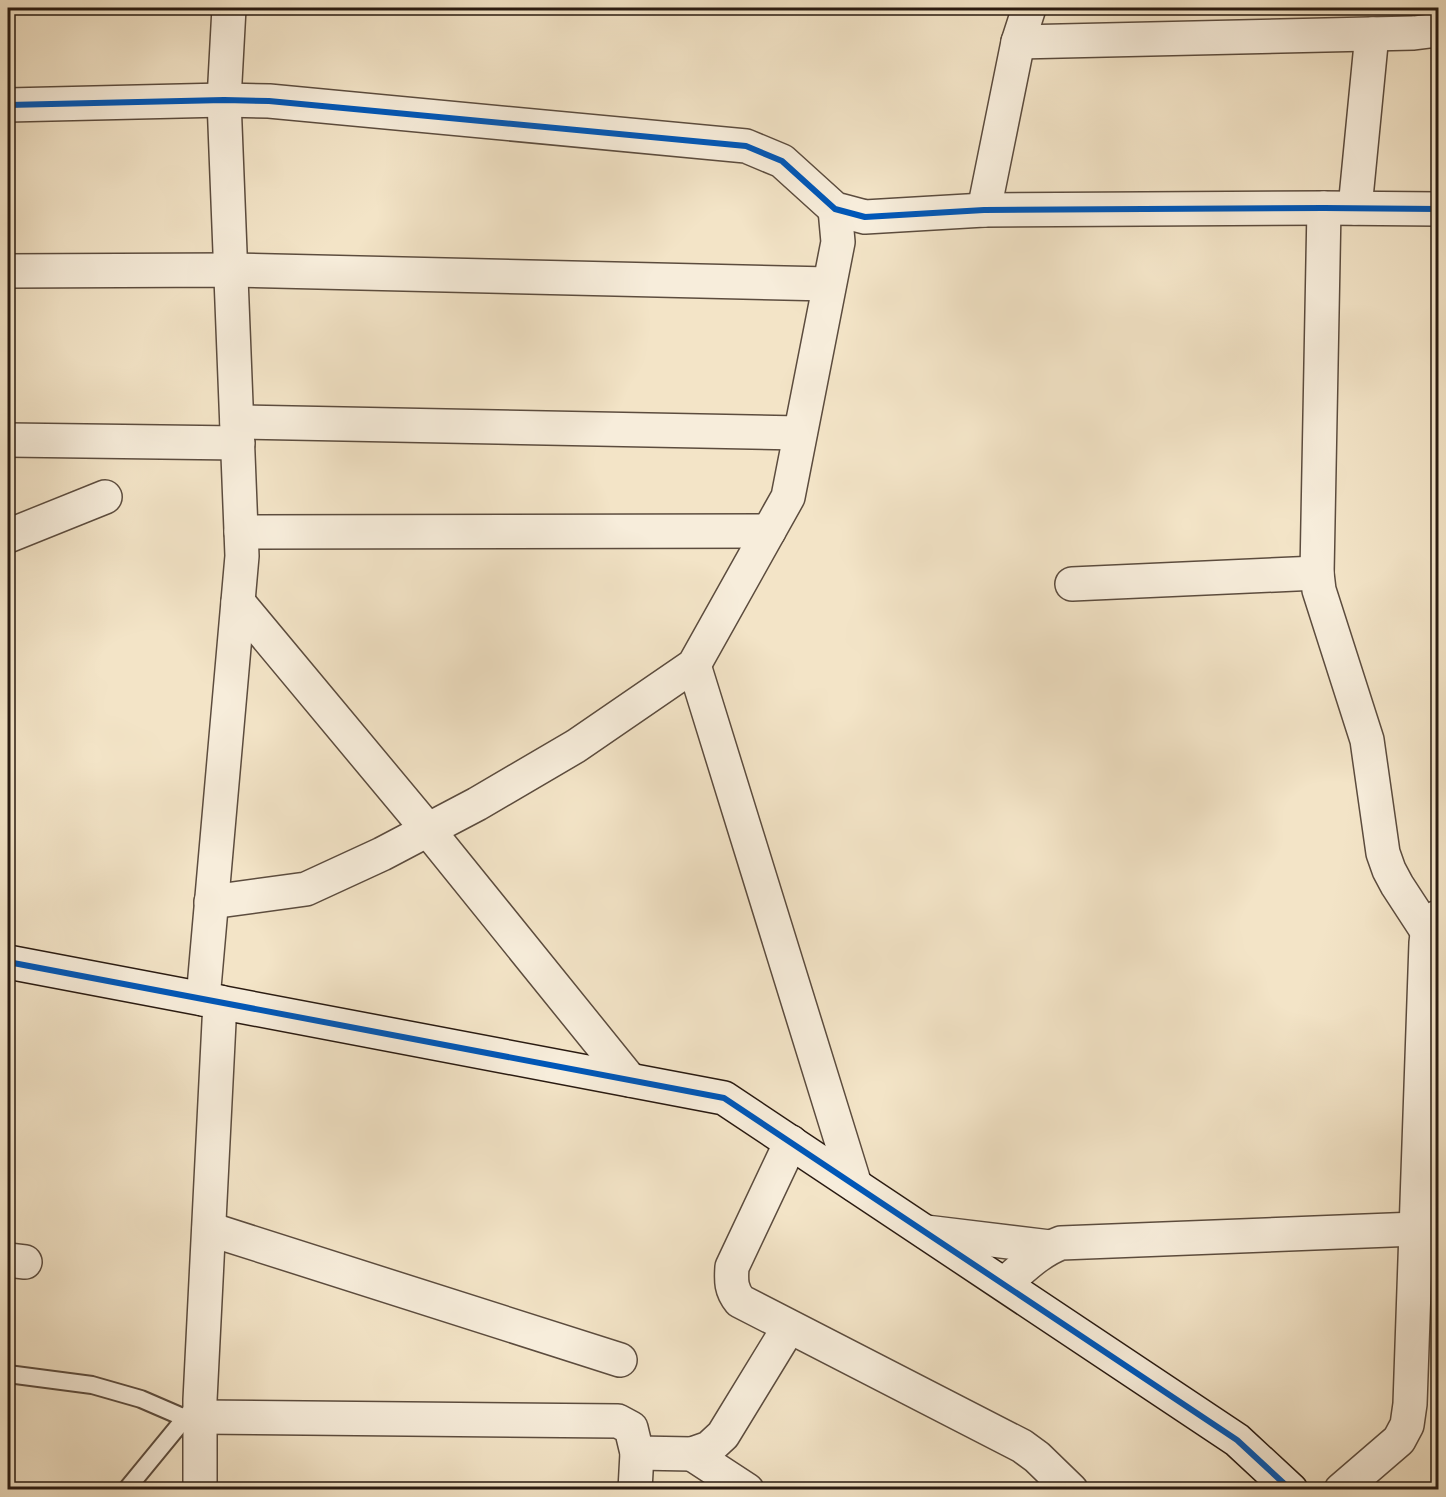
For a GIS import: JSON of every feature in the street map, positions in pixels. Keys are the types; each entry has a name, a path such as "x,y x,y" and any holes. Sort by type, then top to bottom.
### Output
{"street":[{"path":"200,1490 195,1412 209,1229 212,902 242,556 224,100 229,8"},
{"path":"984,210 1018,42 1029,8"},
{"path":"1018,42 1414,33 1438,30"},
{"path":"1341,1490 1399,1440 1407,1425 1423,1240 1433,924 1397,885 1383,853 1367,740 1324,606 1317,573 1340,208 1372,34"},
{"path":"8,105 269,101 746,146 782,161 835,209 865,218 984,210 1438,209"},
{"path":"212,902 306,889 382,854 477,804 576,746 694,664 788,497 838,242 835,209"},
{"path":"8,271 231,270 829,284"},
{"path":"8,440 237,432 800,433"},
{"path":"8,536 105,497"},
{"path":"241,532 769,531"},
{"path":"1072,584 1317,573"},
{"path":"238,602 428,830 630,1080"},
{"path":"694,664 855,1185"},
{"path":"8,963 724,1098 1237,1440 1291,1490"},
{"path":"791,1142 732,1267 732,1292 740,1301 1022,1446 1037,1457 1071,1490"},
{"path":"209,1229 620,1360"},
{"path":"926,1232 1050,1247"},
{"path":"1004,1284 1050,1247 1061,1243 1423,1240"},
{"path":"638,1453 692,1454 709,1448 723,1435 789,1327"},
{"path":"195,1412 618,1421 631,1428 638,1453 635,1490"},
{"path":"692,1454 747,1490"}],"lane":[{"path":"8,1374 92,1385 195,1412 126,1490"}],"cycle path":[{"path":"8,105 269,101 746,146 782,161 835,209 865,217 984,210 1438,209"},
{"path":"8,962 724,1098 1237,1440 1291,1490"}]}
